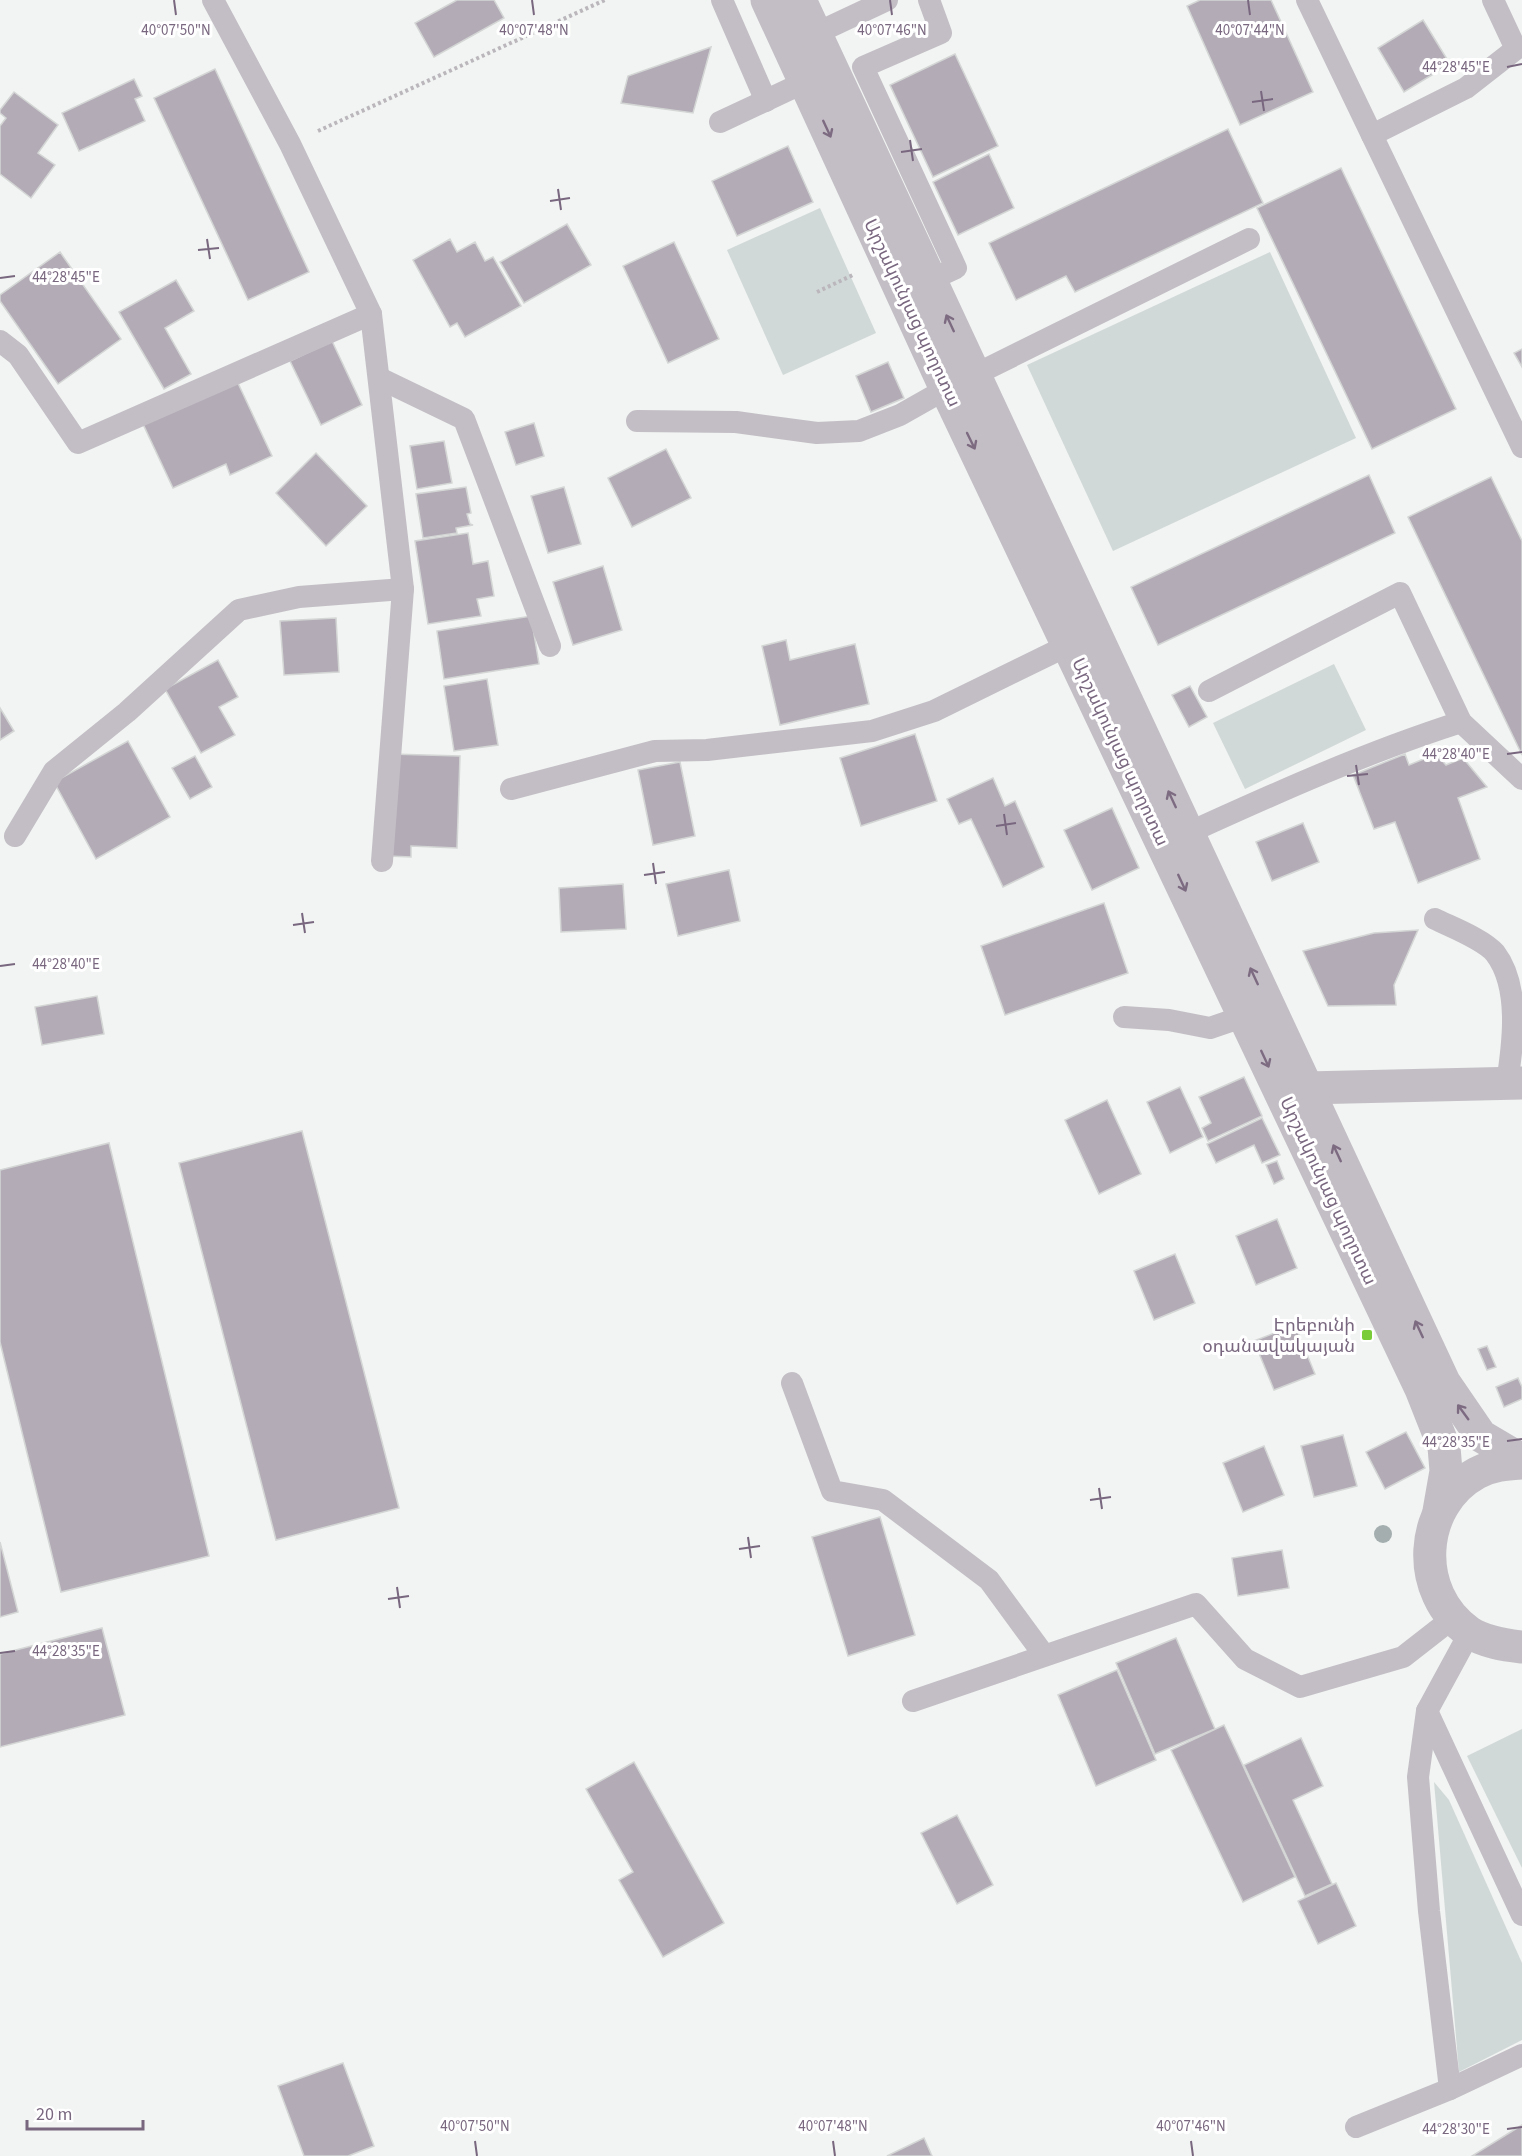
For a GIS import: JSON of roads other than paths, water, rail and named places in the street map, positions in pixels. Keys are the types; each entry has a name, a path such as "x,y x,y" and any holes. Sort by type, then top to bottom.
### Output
{"street":[{"name":"Արշակունյաց պողոտա","path":"767,0 802,40 930,280 961,382"},
{"name":"Արշակունյաց պողոտա","path":"800,0 805,82 961,382 1082,639 1245,1016 1293,1088 1444,1382 1481,1436 1522,1461"},
{"name":"Արշակունյաց պողոտա","path":"1082,639 1188,833 1293,1088 1429,1407 1444,1447 1446,1471 1439,1511"},
{"path":"1293,1088 1514,1083"},
{"path":"1522,1461 1498,1465 1477,1473 1458,1487 1439,1511 1430,1535 1429,1561 1434,1587 1443,1603 1461,1625 1490,1642 1522,1647"}],"lane":[{"path":"213,0 290,144 371,314 403,589 382,861"},
{"path":"722,0 766,101"},
{"path":"802,40 887,0"},
{"path":"929,0 941,33 863,67 956,268 930,280"},
{"path":"1307,0 1522,447"},
{"path":"1372,135 1466,88 1516,49 1493,0"},
{"path":"720,122 805,82"},
{"path":"637,421 736,422 817,433 859,431 900,415 961,382 1249,239"},
{"path":"0,342 18,355 78,443 371,314"},
{"path":"379,378 464,419 550,646"},
{"path":"15,836 54,771 126,712 239,610 299,597 403,589"},
{"path":"1209,691 1400,593 1461,722 1522,779"},
{"path":"511,789 656,751 707,750 873,731 934,711 1082,639"},
{"path":"1188,833 1297,784 1410,738 1461,722"},
{"path":"1435,919 1471,936 1494,952 1509,983 1514,1041 1514,1083"},
{"path":"1124,1017 1169,1020 1210,1028 1245,1016"},
{"path":"792,1383 832,1491 883,1500 989,1580 1044,1655"},
{"path":"914,1701 1196,1604 1245,1659 1300,1687 1403,1657 1461,1625"},
{"path":"1450,2089 1429,1911 1418,1777 1427,1711 1461,1625"},
{"path":"1427,1711 1522,1915"},
{"path":"1356,2127 1450,2089 1522,2055"}],"place":[{"name":"Էրեբունի օդանավակայան","path":"1367,1335"}]}
